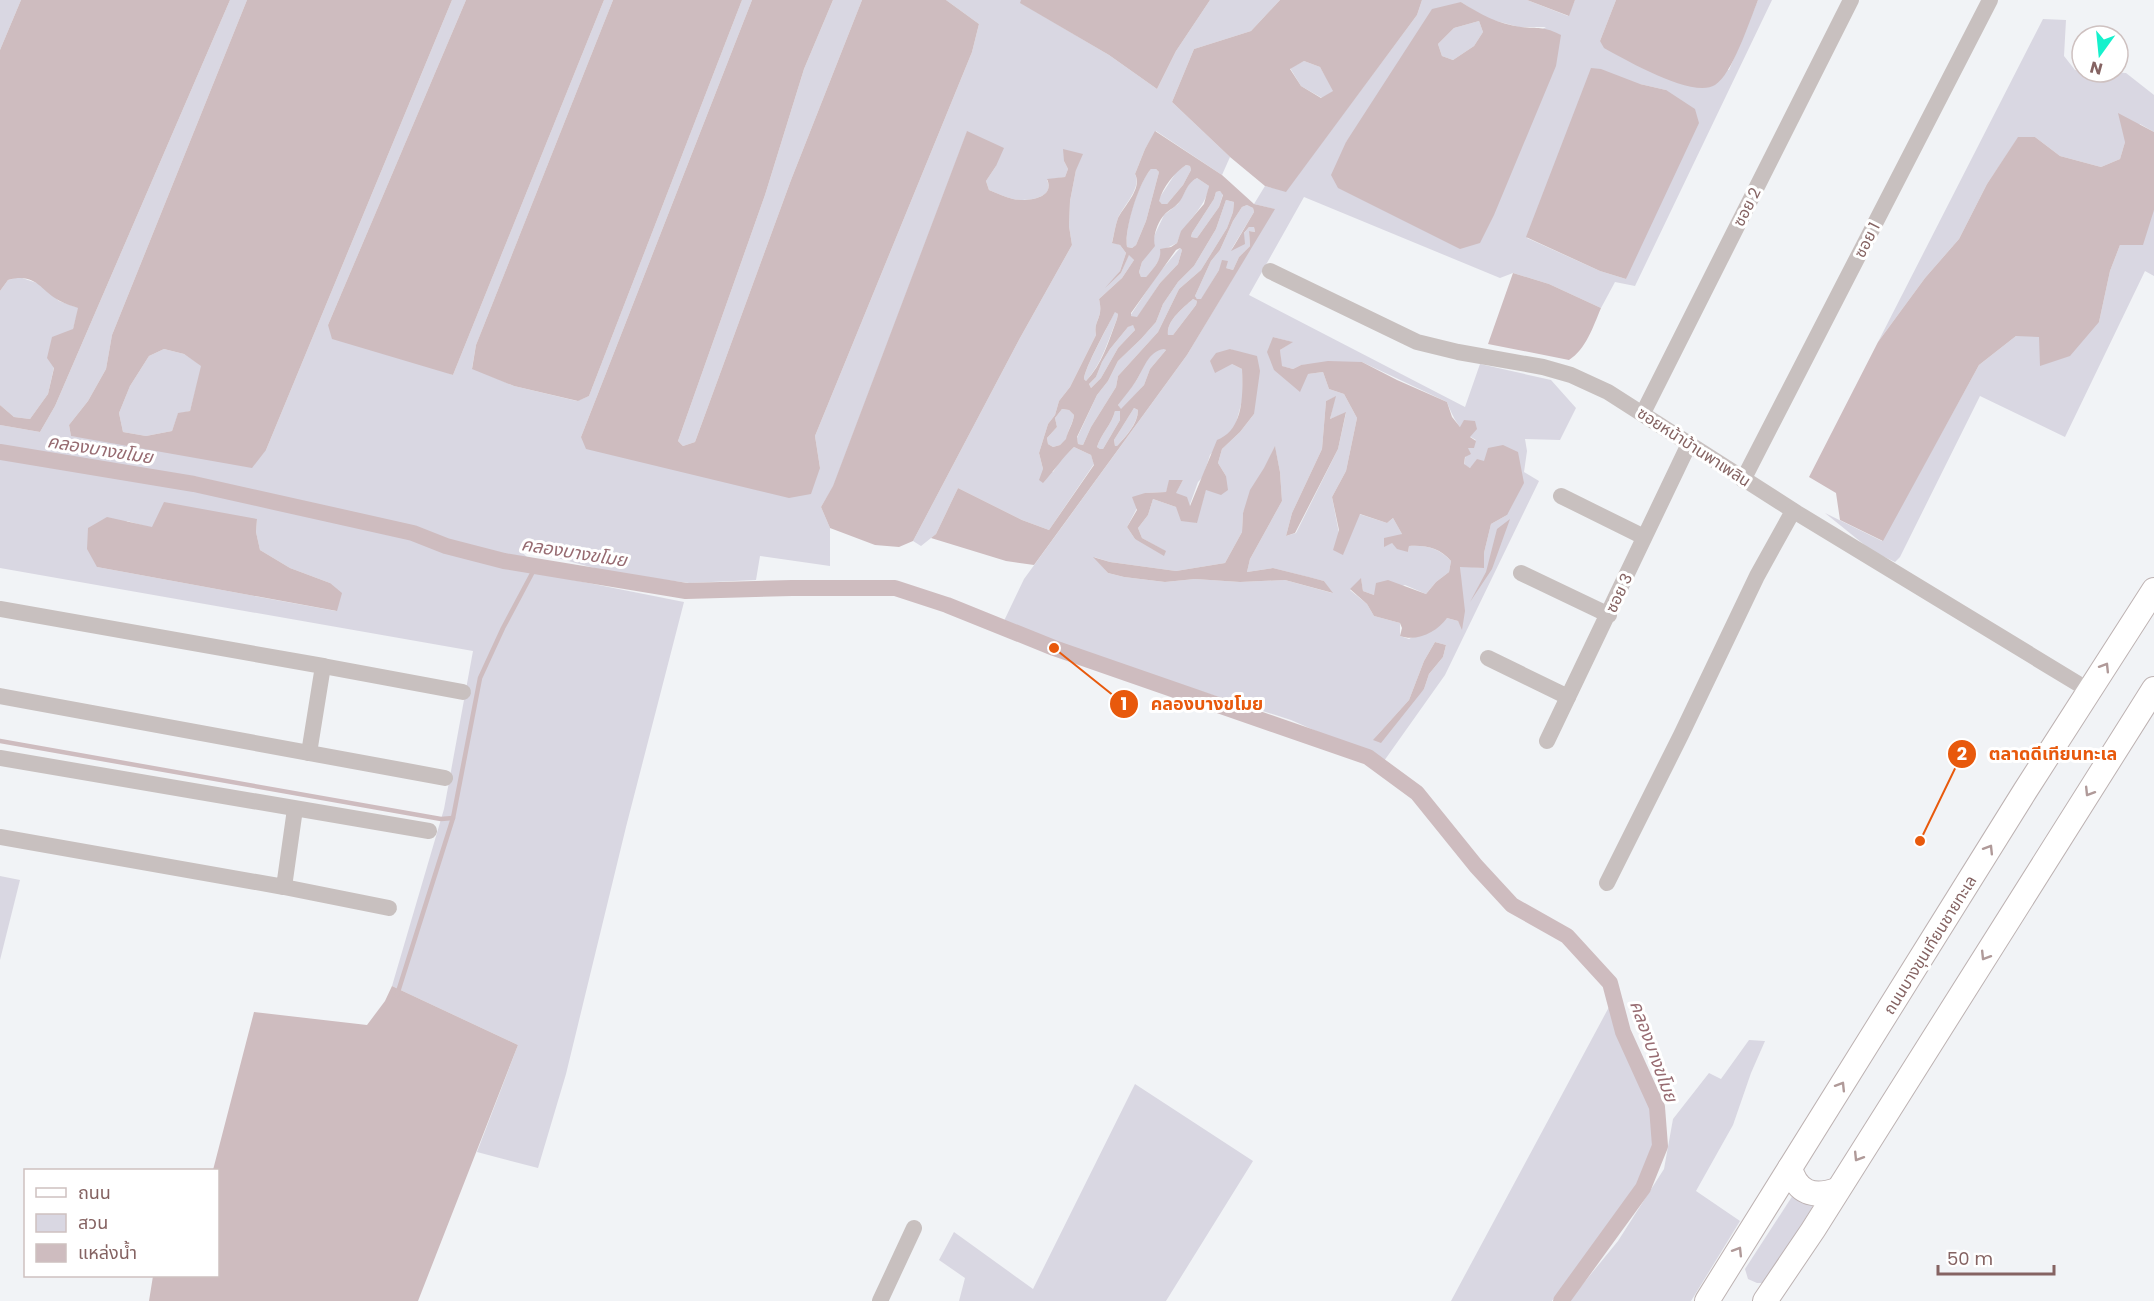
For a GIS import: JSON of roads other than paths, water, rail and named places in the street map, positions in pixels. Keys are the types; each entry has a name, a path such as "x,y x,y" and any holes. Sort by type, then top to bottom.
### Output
{"main road":[{"name":"ถนนบางขุนเทียนชายทะเล","path":"1707,1301 2154,590"},
{"path":"1765,1301 2154,689"},
{"path":"1790,1168 1793,1178 1810,1193 1819,1194 1837,1190"}],"street":[{"name":"ซอย 2","path":"1643,413 1851,0"},
{"name":"ซอย 1","path":"1743,480 1990,0"},
{"name":"ซอยหน้าบ้านพาเพลิน","path":"1270,271 1417,342 1458,352 1543,367 1571,375 1608,392 1743,480 2090,691"},
{"name":"ซอย 3","path":"1547,741 1689,444"},
{"path":"1561,496 1644,537"},
{"path":"1607,883 1682,735 1757,576 1793,511"},
{"path":"1521,573 1609,615"},
{"path":"0,609 463,692"},
{"path":"1488,658 1568,697"},
{"path":"309,753 323,666"},
{"path":"0,696 445,777"},
{"path":"0,758 429,831"},
{"path":"284,887 295,808"},
{"path":"0,837 390,908"},
{"path":"880,1301 914,1228"}],"water":[{"path":"21,0 230,0 55,406 40,432 0,425 0,405 14,417 30,419 48,394 54,368 47,358 52,337 73,329 78,308 53,297 32,280 26,278 8,280 0,291 0,50"},
{"path":"247,0 452,0 266,450 252,468 71,436 69,425 88,401 106,369 112,335","holes":["164,349 184,354 201,366 190,411 178,413 172,431 146,436 123,432 119,413 130,386 149,356"]},
{"path":"466,0 604,0 453,375 332,339 328,325"},
{"path":"613,0 742,0 589,396 578,401 514,386 472,369 476,345"},
{"path":"752,0 833,0 804,69 765,195 678,441 683,446 695,442 791,180 862,0 946,0 979,24 972,52 815,436 820,468 811,494 789,498 586,449 581,437"},
{"path":"1021,0 1210,0 1176,51 1157,89 1109,55 1020,3"},
{"path":"1280,0 1422,0 1417,15 1286,192 1265,186 1230,157 1172,102 1194,49 1251,31","holes":["1304,61 1320,67 1333,91 1321,98 1301,86 1290,69"]},
{"path":"1527,0 1575,0 1569,16"},
{"path":"1616,0 1758,0 1728,70 1715,85 1705,88 1676,83 1604,48 1600,41"},
{"path":"1461,2 1505,24 1545,29 1561,35 1556,66 1494,215 1480,243 1460,249 1338,188 1331,175 1346,142 1432,9","holes":["1479,21 1483,32 1474,46 1453,60 1442,56 1438,44 1454,28"]},
{"path":"1591,68 1601,69 1640,84 1666,90 1695,109 1699,123 1626,279 1600,271 1526,237"},
{"path":"2118,113 2154,132 2154,210 2143,245 2120,245 2110,271 2099,322 2070,356 2040,366 2039,337 2016,336 1979,365 1883,541 1840,520 1836,493 1809,477 1878,342 1925,278 1959,239 1987,184 2018,137 2035,137 2060,156 2101,167 2120,159 2125,142"},
{"path":"967,131 1004,148 986,181 989,190 1013,199 1038,198 1047,191 1049,186 1047,179 1065,177 1068,169 1064,161 1063,149 1083,154 1076,170 1070,201 1069,226 1072,245 1020,338 913,541 899,547 875,545 830,528 821,507 833,486"},
{"path":"1155,131 1222,175 1254,204 1275,209 1187,355 1034,565 1006,561 931,538 936,534 958,488 1022,520 1049,530 1094,465 1091,455 1074,447 1043,483 1039,480 1043,469 1039,453 1048,424 1055,415 1059,401 1070,387 1096,335 1095,330 1100,311 1099,299 1122,278 1134,260 1129,255 1121,273 1105,288 1120,271 1126,253 1120,245 1112,243 1118,218 1135,191 1137,179 1135,174","holes":["1186,165 1190,166 1191,170 1183,185 1167,204 1162,204 1159,201 1163,191 1177,172","1151,169 1159,172 1146,221 1136,245 1132,248 1127,247 1128,229 1133,206","1197,178 1209,186 1204,204 1181,231 1177,243 1160,249 1160,257 1156,264 1146,277 1141,277 1139,272 1142,262 1155,246 1155,234 1160,221 1178,203 1189,185","1220,191 1223,195 1219,207 1197,238 1191,237 1214,199 1216,192","1226,200 1234,202 1227,228 1201,270 1179,289 1158,332 1118,376 1116,387 1091,427 1083,445 1078,444 1077,437 1097,395 1108,381 1118,361 1156,322 1163,304 1178,282 1194,266 1216,229","1247,205 1253,208 1254,212 1231,251 1245,244 1244,233 1249,227 1254,227 1255,232 1249,231 1250,246 1239,257 1233,270 1226,268 1228,261 1222,260 1219,270 1201,299 1197,299 1195,296 1211,261 1220,250 1242,207","1180,248 1182,250 1178,264 1160,283 1137,317 1131,316 1176,250","1193,299 1197,301 1173,335 1168,335 1172,320","1115,312 1118,314 1117,319 1104,352 1092,375 1086,381 1085,374","1133,325 1135,330 1118,348 1101,378 1091,388 1089,384 1096,377 1102,362 1128,327","1159,350 1166,350 1150,369 1144,385 1121,409 1118,405 1150,357","1134,408 1138,410 1134,425 1117,446 1114,440","1062,409 1069,410 1074,415 1066,439 1060,445 1053,447 1048,444 1047,438 1057,427 1055,418","1115,411 1120,411 1120,420 1103,449 1100,449 1097,447"]},
{"path":"1513,273 1549,284 1601,308 1584,344 1569,360 1488,344"},
{"path":"1273,337 1293,342 1280,350 1282,366 1293,369 1301,365 1328,361 1362,362 1447,402 1452,417 1460,427 1464,420 1475,421 1477,429 1470,437 1476,441 1474,448 1468,448 1471,454 1465,457 1464,464 1470,468 1477,459 1484,461 1488,448 1503,445 1518,452 1524,483 1507,515 1491,524 1484,553 1484,568 1460,567 1465,611 1462,630 1458,621 1447,618 1438,628 1420,637 1400,636 1402,628 1400,623 1374,616 1367,604 1350,589 1361,578 1363,591 1374,595 1376,583 1388,580 1426,594 1449,572 1451,561 1437,550 1427,547 1409,546 1408,552 1397,549 1392,543 1384,547 1384,538 1402,534 1393,518 1387,523 1360,514 1343,555 1333,550 1339,530 1332,497 1346,471 1357,418 1344,394 1329,389 1323,372 1308,374 1300,392 1274,370 1267,352"},
{"path":"1230,349 1257,356 1260,371 1254,414 1240,432 1222,449 1218,463 1226,476 1228,490 1221,495 1206,490 1197,523 1181,521 1176,507 1153,499 1148,515 1138,528 1142,538 1166,551 1164,556 1135,539 1127,527 1137,510 1132,497 1145,493 1166,492 1169,480 1183,480 1176,493 1187,497 1190,506 1217,440 1232,428 1240,410 1242,369 1232,364 1215,373 1210,361 1216,353"},
{"path":"1336,396 1330,419 1346,412 1338,449 1295,533 1286,536 1292,513 1322,449 1326,401"},
{"path":"1275,446 1282,501 1250,559 1247,572 1273,568 1324,581 1333,593 1285,580 1240,582 1195,579 1165,582 1124,577 1108,573 1093,557 1110,562 1176,571 1225,563 1242,532 1243,513 1250,490"},
{"path":"164,502 257,519 256,532 260,550 290,568 330,583 342,593 337,611 97,567 87,549 88,528 107,517 152,527"},
{"path":"1510,519 1492,569 1470,602 1486,572 1497,529"},
{"path":"1435,642 1446,645 1443,657 1429,674 1424,689 1381,743 1373,740 1409,700 1424,661"},
{"path":"392,986 518,1045 418,1301 149,1301 153,1277 219,1277 219,1169 213,1169 254,1012 367,1025 385,1001"}],"waterway":[{"name":"คลองบางขโมย","path":"0,452 194,484 413,533 446,546 504,561 686,591 895,588 947,605 1054,648 1368,757 1417,793 1476,866 1512,905 1567,936 1610,983 1623,1032 1657,1107 1660,1146 1643,1188 1561,1301"},
{"path":"397,995 453,818 480,678 536,566"},
{"path":"0,741 441,819 453,818"}],"place":[{"name":"คลองบางขโมย","path":"1054,648"},
{"name":"ตลาดดีเทียนทะเล","path":"1920,841"}]}
